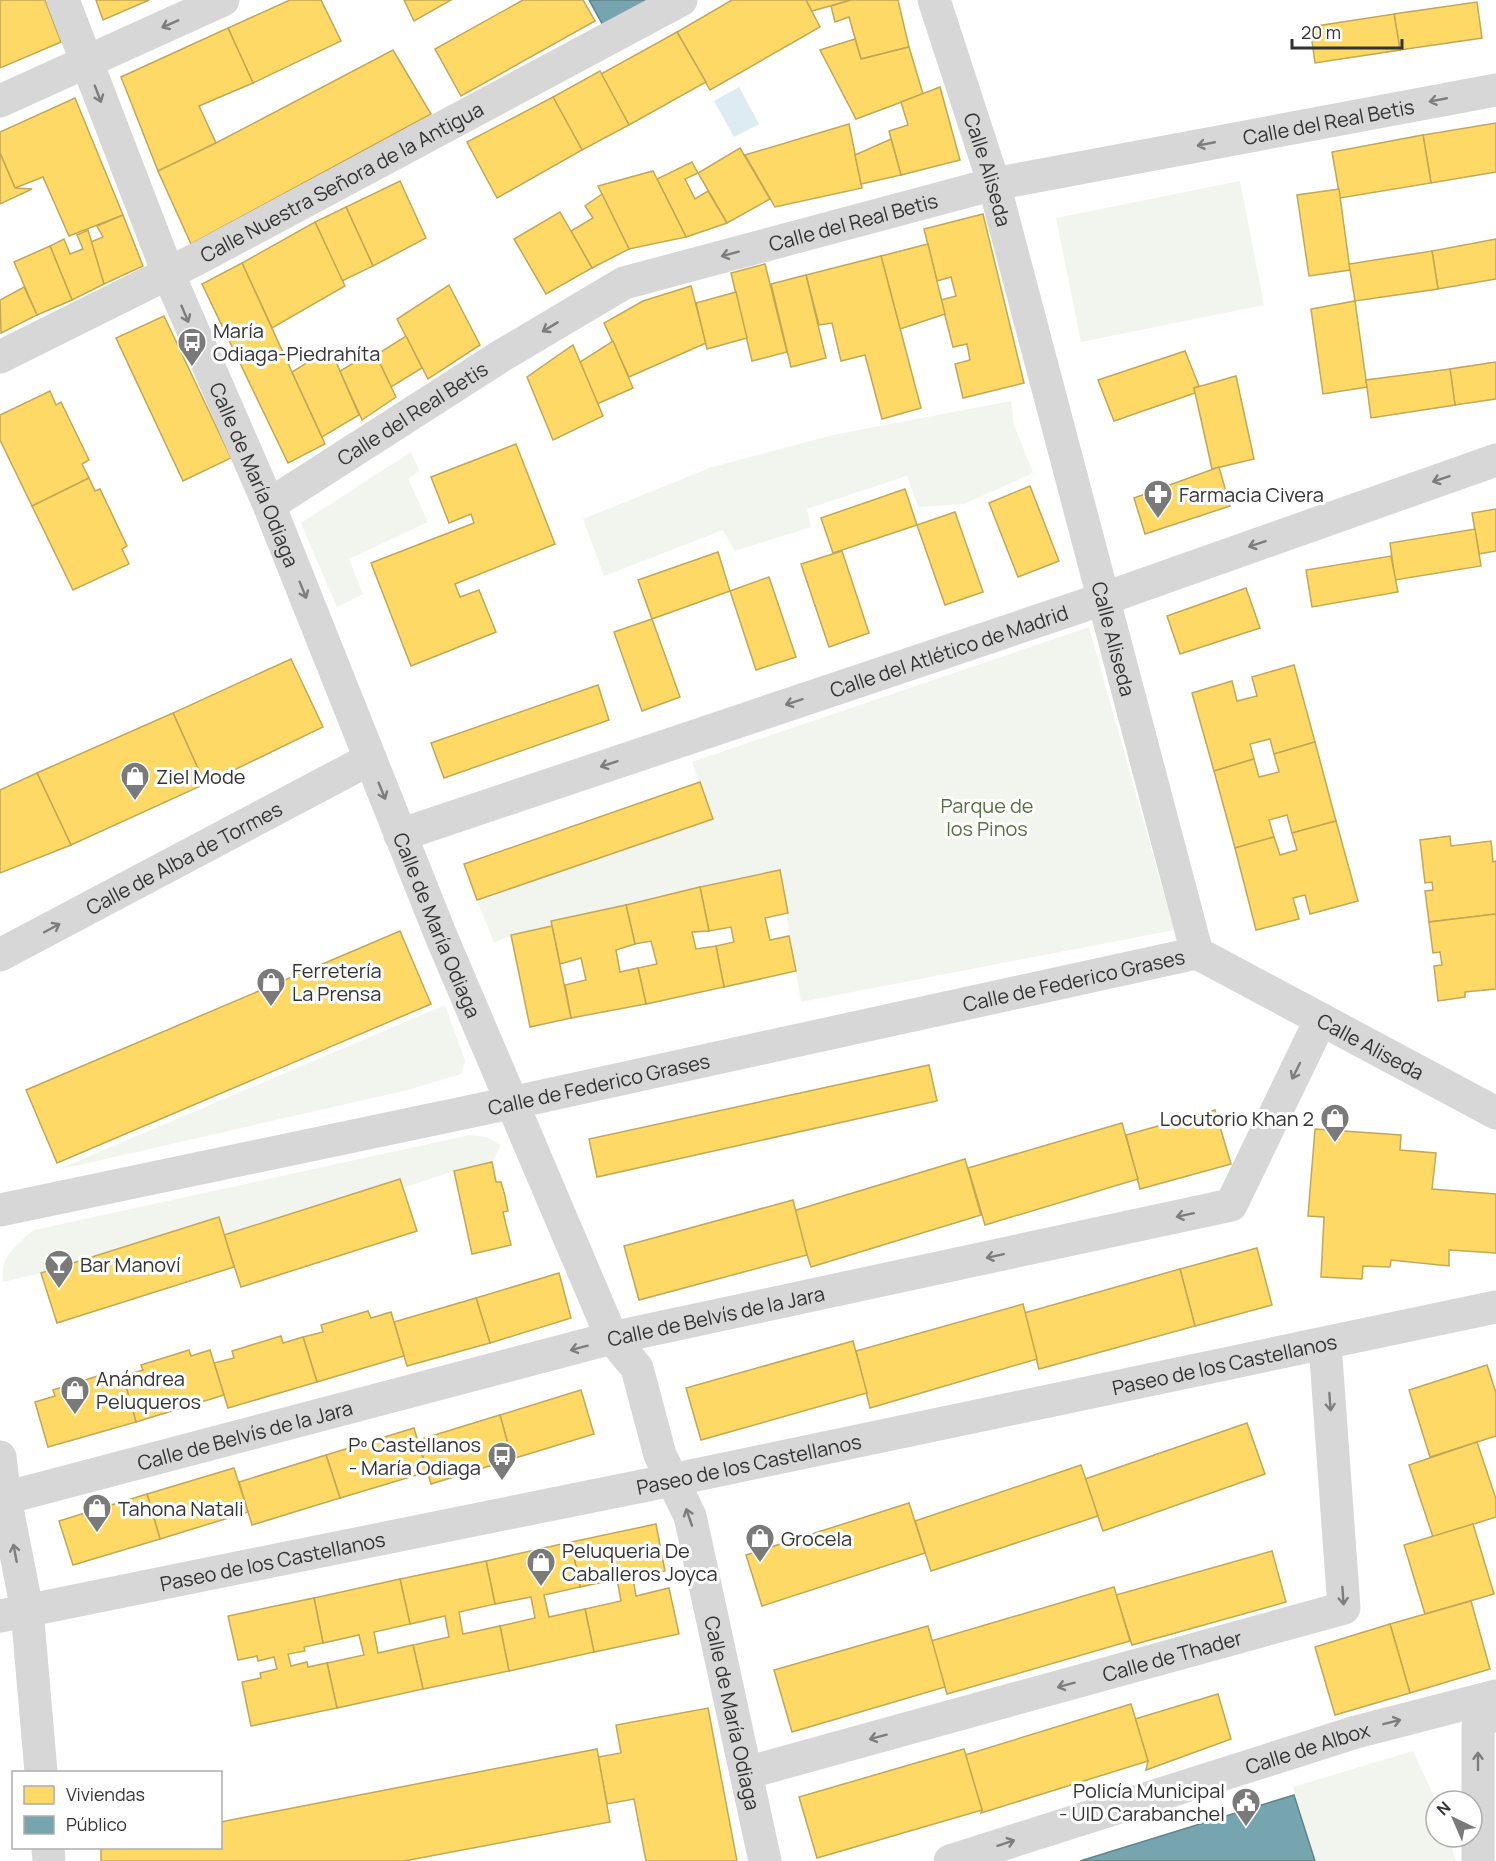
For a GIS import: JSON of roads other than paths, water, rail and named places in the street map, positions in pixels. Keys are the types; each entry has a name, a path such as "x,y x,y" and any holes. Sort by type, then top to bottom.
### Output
{"street":[{"name":"Calle de María Odiaga","path":"63,0 168,273 269,505 400,835 511,1103 612,1338 637,1368 660,1455 690,1516 765,1861"},
{"path":"0,101 223,0"},
{"name":"Calle Nuestra Señora de la Antigua","path":"0,357 168,273 681,0"},
{"name":"Calle Aliseda","path":"934,0 994,184 1197,953 1496,1113"},
{"name":"Calle del Real Betis","path":"269,505 501,356 624,283 994,184 1496,90"},
{"name":"Calle del Atlético de Madrid","path":"400,835 1103,599 1496,460"},
{"name":"Calle de Alba de Tormes","path":"0,955 370,759"},
{"name":"Calle de Federico Grases","path":"0,1210 511,1103 1197,953"},
{"name":"Calle de Belvís de la Jara","path":"5,1498 612,1338 1231,1205 1321,1018"},
{"name":"Paseo de los Castellanos","path":"13,1613 672,1480 1496,1307"},
{"name":"Calle de Thader","path":"746,1773 1344,1608 1325,1344"},
{"path":"0,1457 13,1613 41,1771"},
{"name":"Calle de Albox","path":"950,1861 1356,1732 1496,1696"},
{"path":"1479,1861 1490,1721"}],"place":[{"name":"María Odiaga-Piedrahíta","path":"192,368"},
{"name":"Farmacia Civera","path":"1158,520"},
{"name":"Ziel Mode","path":"135,802"},
{"name":"Ferretería La Prensa","path":"271,1008"},
{"name":"Locutorio Khan 2","path":"1335,1144"},
{"name":"Bar Manoví","path":"59,1290"},
{"name":"Anándrea Peluqueros","path":"75,1416"},
{"name":"Pº Castellanos - María Odiaga","path":"502,1482"},
{"name":"Tahona Natali","path":"97,1534"},
{"name":"Grocela","path":"760,1564"},
{"name":"Peluqueria De Caballeros Joyca","path":"541,1588"},
{"name":"Policía Municipal - UID Carabanchel","path":"1246,1828"}],"park label":[{"name":"Parque de los Pinos","path":"987,816"}]}
